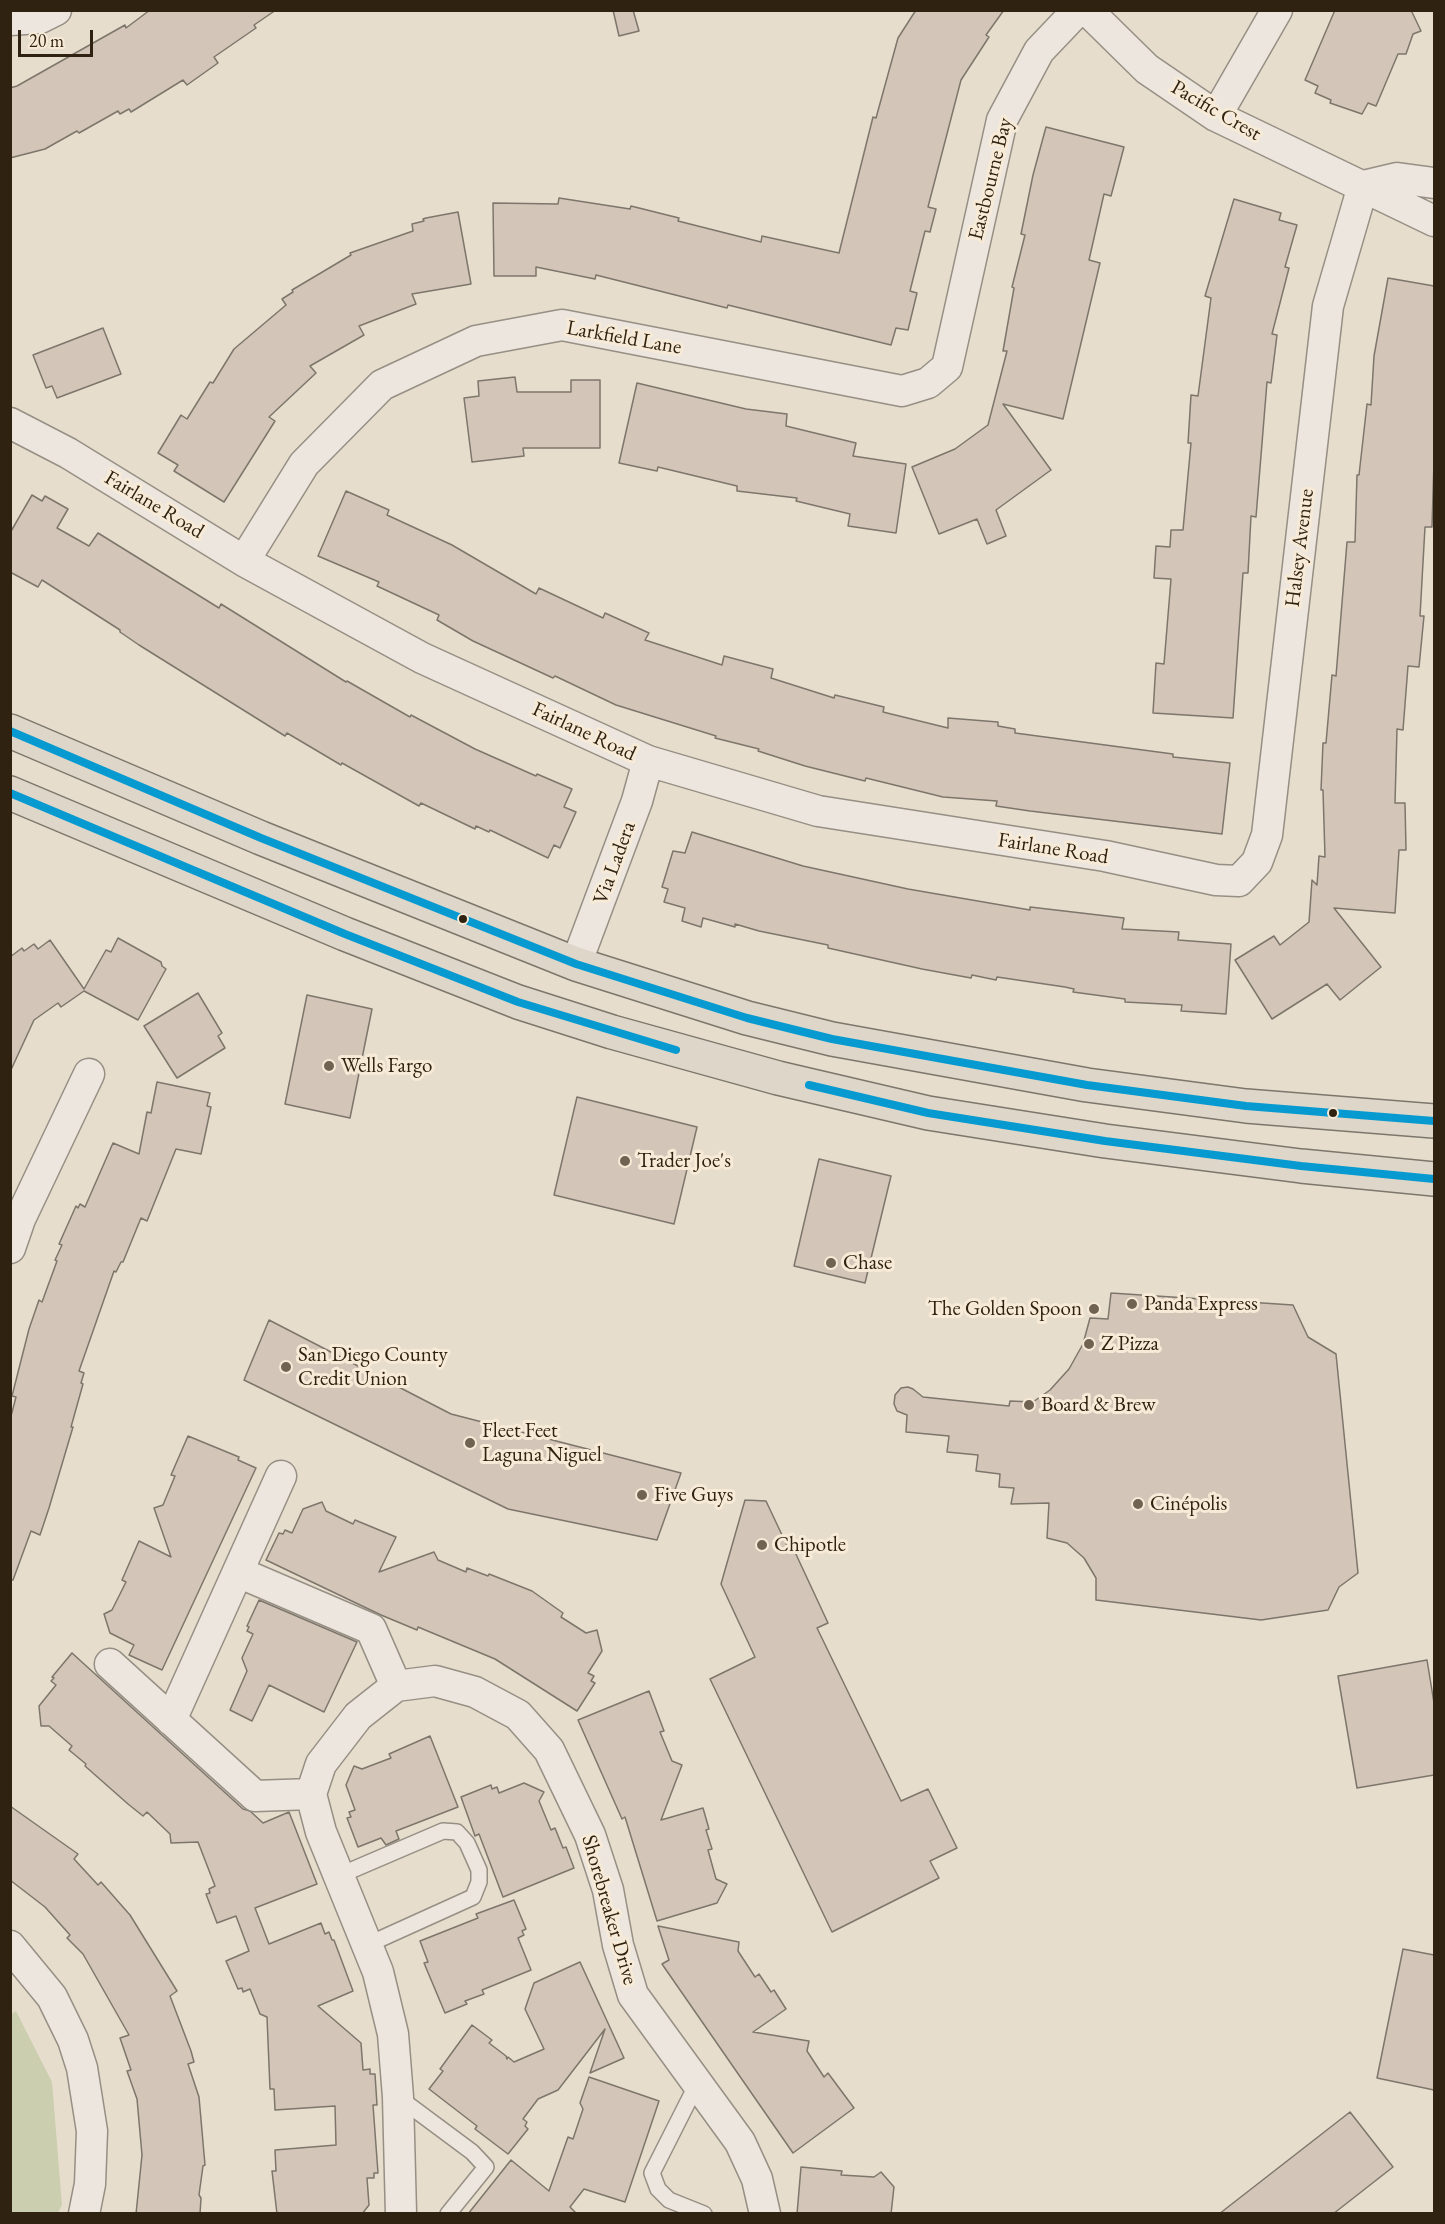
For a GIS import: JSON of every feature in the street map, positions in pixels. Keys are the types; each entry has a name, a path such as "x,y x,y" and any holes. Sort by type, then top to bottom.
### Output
{"main road":[{"path":"10,731 293,850 576,964 747,1018 843,1041 1087,1085 1257,1107 1434,1121"},
{"path":"10,793 345,934 518,1002 612,1032 778,1078 928,1113 1094,1139 1301,1166 1434,1179"}],"street":[{"path":"10,20 40,18 56,10"},
{"name":"Eastbourne Bay","path":"947,367 1002,120 1039,51 1078,10"},
{"name":"Pacific Crest","path":"1087,10 1147,69 1216,116 1434,221"},
{"path":"1216,116 1277,10"},
{"path":"1363,186 1397,178 1434,183"},
{"name":"Halsey Avenue","path":"1216,880 1239,881 1257,862 1267,835 1328,306 1363,186"},
{"name":"Larkfield Lane","path":"244,561 304,464 382,385 476,341 562,326 902,391 928,383 947,367"},
{"name":"Fairlane Road","path":"10,423 68,453 244,561 422,658 648,761 818,811 1105,856 1216,880"},
{"name":"Via Ladera","path":"576,964 638,801 648,761"},
{"path":"10,1248 20,1219 89,1074"},
{"path":"171,1720 281,1476"},
{"path":"238,1572 371,1629 396,1686 358,1716 340,1737 321,1764 311,1794 321,1832 378,1972 393,2034 398,2097 401,2214"},
{"path":"110,1664 255,1796 311,1794"},
{"name":"Shorebreaker Drive","path":"396,1686 435,1681 475,1692 518,1715 549,1750 590,1835 608,1890 618,1945 633,1995 740,2142 757,2179 765,2214"},
{"path":"10,1946 52,1997 73,2040 82,2068 92,2140 90,2184 84,2214"}],"lane":[{"path":"338,1876 443,1832 457,1832 467,1843 479,1870 479,1882 473,1897 367,1944"},
{"path":"698,2082 652,2173 658,2189 669,2200 704,2214"},
{"path":"398,2097 472,2152 486,2167 448,2214"}],"green space":[{"path":"16,2011 52,2082 62,2205 58,2213 11,2213 10,2015"}],"building":[{"path":"150,10 276,10 254,25 256,28 214,57 218,63 187,85 183,80 131,112 129,109 120,114 118,111 45,149 10,158 10,88 125,25 126,28"},
{"path":"613,10 633,10 639,31 619,36"},
{"path":"916,10 1004,10 986,35 989,37 961,80 928,207 936,209 930,232 925,231 910,291 917,293 908,330 896,328 891,345 728,305 727,308 596,275 595,279 536,267 536,276 494,276 493,203 558,204 559,198 630,209 631,206 679,218 678,221 761,242 762,236 839,253 873,117 876,118 898,38"},
{"path":"1335,10 1411,10 1421,31 1413,34 1406,54 1398,54 1376,106 1368,103 1362,114 1330,103 1331,100 1315,93 1318,86 1305,80"},
{"path":"1046,127 1124,147 1111,196 1104,194 1089,260 1100,263 1063,419 1003,404 1051,470 996,510 1006,536 987,544 977,519 939,534 912,467 955,449 988,425 1007,351 1003,351 1014,288 1012,287 1025,235 1021,234"},
{"path":"1234,199 1281,213 1279,220 1297,225 1285,267 1289,268 1272,334 1277,335 1271,383 1267,382 1256,517 1251,516 1248,573 1243,573 1233,718 1153,713 1156,663 1164,664 1171,579 1154,578 1156,546 1170,547 1171,530 1183,530 1191,443 1188,443 1191,395 1198,396 1211,298 1205,296"},
{"path":"458,212 471,284 412,294 416,304 359,326 364,335 310,366 316,373 269,417 275,421 224,502 174,471 178,465 158,453 181,415 187,419 234,349 286,305 282,299 293,292 292,290 351,255 350,253 413,231 412,224 424,221 423,219"},
{"path":"1388,278 1434,286 1432,527 1425,527 1420,616 1424,616 1419,667 1408,666 1403,730 1397,729 1395,803 1405,803 1406,850 1399,850 1395,913 1334,908 1381,967 1340,1000 1327,984 1272,1019 1235,960 1274,936 1280,945 1309,922 1312,880 1317,885 1319,856 1325,857 1323,790 1321,790 1323,743 1326,743 1332,675 1336,676 1347,542 1355,542 1357,475 1359,475 1367,404 1371,405 1374,356"},
{"path":"103,328 121,374 57,398 52,386 46,388 33,355"},
{"path":"515,377 517,392 571,392 571,380 600,380 600,448 523,448 524,456 472,462 464,398 479,396 478,381"},
{"path":"637,383 746,409 787,414 786,426 856,443 853,456 906,464 896,533 848,526 850,514 796,501 797,498 737,491 737,486 658,467 657,471 619,463"},
{"path":"346,491 389,510 387,515 452,545 536,594 539,588 603,618 605,613 649,633 645,640 722,665 724,656 773,669 771,678 834,698 835,695 884,707 883,712 948,728 948,718 998,722 998,726 1015,729 1015,733 1173,754 1173,757 1230,763 1222,834 996,806 997,801 943,797 866,778 865,781 805,766 758,751 759,749 715,738 716,736 616,705 473,641 437,620 439,615 377,586 379,582 318,556"},
{"path":"32,495 42,501 45,496 68,509 57,528 89,546 98,533 219,608 221,604 346,682 410,717 411,715 475,749 572,789 564,807 576,812 560,848 554,845 548,858 490,830 489,832 476,826 475,829 421,803 419,806 342,763 341,765 287,733 285,736 139,645 120,630 42,580 38,587 10,572 10,533"},
{"path":"692,832 803,866 908,889 1030,910 1030,907 1124,918 1122,929 1179,932 1178,940 1231,944 1226,1014 1181,1011 1182,1005 1125,1002 1125,999 1073,992 1074,989 1065,987 997,977 996,980 972,975 971,978 828,948 828,945 735,924 735,927 703,918 701,927 682,921 685,908 664,902 668,889 662,887 673,851 685,853"},
{"path":"118,938 161,962 166,969 138,1020 84,991 61,1007 58,1003 34,1020 10,1072 10,957 22,948 24,951 34,944 38,949 50,940 84,989 106,950 111,952"},
{"path":"198,993 222,1033 218,1036 225,1048 177,1078 144,1026"},
{"path":"307,995 372,1009 350,1118 285,1104"},
{"path":"157,1082 210,1093 207,1106 211,1107 201,1154 176,1149 147,1221 141,1218 123,1262 116,1272 114,1271 79,1371 84,1373 81,1383 83,1384 71,1427 73,1427 40,1535 31,1531 13,1580 10,1580 10,1420 16,1397 12,1396 29,1329 39,1300 42,1302 62,1245 59,1244 76,1206 78,1208 80,1204 85,1207 113,1143 139,1154 147,1112 151,1113"},
{"name":"Trader Joe's","path":"577,1097 697,1127 674,1224 554,1195"},
{"path":"819,1159 891,1176 865,1283 794,1266"},
{"path":"1111,1293 1293,1305 1308,1337 1336,1354 1358,1573 1339,1587 1328,1610 1261,1620 1096,1600 1096,1578 1084,1558 1067,1543 1047,1538 1049,1503 1011,1504 1014,1488 999,1487 1000,1474 976,1471 978,1455 947,1452 949,1436 906,1432 907,1415 897,1411 894,1404 895,1395 901,1388 913,1389 923,1397 1009,1406 1010,1401 1033,1402 1050,1390 1069,1369 1083,1344 1090,1318 1108,1319"},
{"name":"Fleet Feet Laguna Niguel","path":"269,1320 451,1414 681,1473 657,1540 508,1509 244,1380"},
{"path":"188,1436 239,1457 238,1460 256,1468 162,1670 129,1655 134,1645 110,1633 104,1614 112,1610 126,1582 122,1580 139,1541 171,1557 154,1508 163,1505 175,1476 171,1475"},
{"path":"745,1500 766,1501 790,1552 794,1550 828,1623 817,1628 901,1801 928,1789 957,1848 930,1861 939,1878 832,1932 710,1679 755,1657 721,1584"},
{"path":"322,1502 326,1511 353,1524 355,1520 396,1537 379,1572 434,1552 438,1560 466,1572 467,1568 488,1576 489,1574 532,1591 563,1613 561,1617 586,1633 597,1630 602,1651 588,1673 594,1676 591,1681 595,1683 577,1711 495,1659 418,1627 417,1630 381,1615 266,1560 279,1533 283,1534 285,1530 292,1533 303,1509"},
{"path":"259,1600 357,1642 324,1712 269,1685 252,1721 230,1710 247,1671 242,1658 253,1634 247,1631 249,1627 247,1626"},
{"path":"72,1653 243,1809 250,1811 263,1823 289,1812 317,1884 255,1908 269,1944 321,1923 325,1934 329,1932 334,1940 353,1991 318,2006 361,2043 363,2070 370,2069 370,2074 375,2074 377,2105 373,2105 378,2173 374,2173 374,2178 367,2178 369,2205 362,2214 277,2214 272,2171 276,2171 275,2150 336,2145 335,2106 275,2110 274,2089 270,2089 267,2017 260,2014 250,1989 243,1992 242,1988 238,1989 226,1961 249,1951 236,1916 217,1923 206,1894 210,1893 209,1889 215,1886 198,1842 171,1843 170,1834 147,1812 143,1816 128,1804 69,1750 72,1746 49,1726 41,1726 39,1706 56,1685 51,1681 54,1678 52,1677"},
{"path":"1427,1660 1434,1703 1434,1775 1357,1788 1338,1676"},
{"path":"649,1691 664,1731 660,1732 672,1761 682,1765 661,1820 703,1808 712,1849 708,1850 716,1879 727,1884 717,1903 657,1921 625,1817 622,1819 578,1720"},
{"path":"430,1736 458,1807 396,1831 399,1839 386,1845 381,1838 358,1847 347,1818 351,1817 349,1812 355,1810 346,1785 354,1766 362,1769 391,1758 389,1754"},
{"path":"524,1783 544,1792 539,1801 551,1830 555,1828 574,1868 503,1897 479,1834 475,1836 461,1797 491,1785 492,1789 497,1787 499,1793"},
{"path":"10,1806 78,1854 74,1859 98,1885 101,1882 130,1915 177,1991 170,1996 191,2051 194,2062 188,2064 199,2097 205,2165 199,2195 201,2198 200,2214 136,2214 142,2155 137,2099 127,2071 131,2070 120,2038 129,2035 83,1954 67,1938 70,1935 45,1907 10,1880"},
{"path":"514,1900 526,1929 522,1931 524,1935 518,1938 531,1970 482,1990 484,1994 465,2001 467,2004 445,2013 424,1963 428,1962 420,1941 478,1918 476,1914"},
{"path":"658,1926 739,1942 738,1951 755,1977 759,1974 771,1992 774,1990 786,2009 753,2032 809,2041 807,2051 824,2077 828,2073 854,2108 793,2153 662,1964 669,1960"},
{"path":"1403,1949 1434,1955 1434,2090 1377,2078"},
{"path":"580,1962 624,2058 590,2073 605,2029 558,2090 538,2099 523,2119 527,2122 525,2126 528,2129 508,2154 475,2129 477,2126 429,2089 443,2071 440,2069 472,2025 492,2040 489,2043 507,2059 508,2057 514,2062 544,2049 525,2009 534,1983"},
{"path":"589,2077 659,2101 625,2202 584,2189 570,2207 577,2214 468,2214 511,2160 549,2191 568,2137 573,2139 583,2109 580,2103"},
{"path":"1350,2112 1393,2167 1333,2214 1219,2214"},
{"path":"801,2167 842,2171 841,2175 874,2177 881,2172 894,2187 891,2214 797,2214"}],"transit line":[{"path":"10,731 261,838 576,964 747,1018 832,1039 1087,1085 1246,1106 1434,1121"},
{"path":"10,793 345,934 518,1002 676,1050"},
{"path":"809,1085 928,1113 1105,1141 1301,1166 1434,1179"}],"place":[{"name":"Wells Fargo","path":"329,1066"},
{"name":"Trader Joe's","path":"625,1161"},
{"name":"Chase","path":"831,1263"},
{"name":"Panda Express","path":"1132,1304"},
{"name":"The Golden Spoon","path":"1094,1309"},
{"name":"Z Pizza","path":"1089,1344"},
{"name":"San Diego County Credit Union","path":"286,1367"},
{"name":"Board & Brew","path":"1029,1405"},
{"name":"Fleet Feet Laguna Niguel","path":"470,1443"},
{"name":"Five Guys","path":"642,1495"},
{"name":"Cinépolis","path":"1138,1504"},
{"name":"Chipotle","path":"762,1545"}]}
